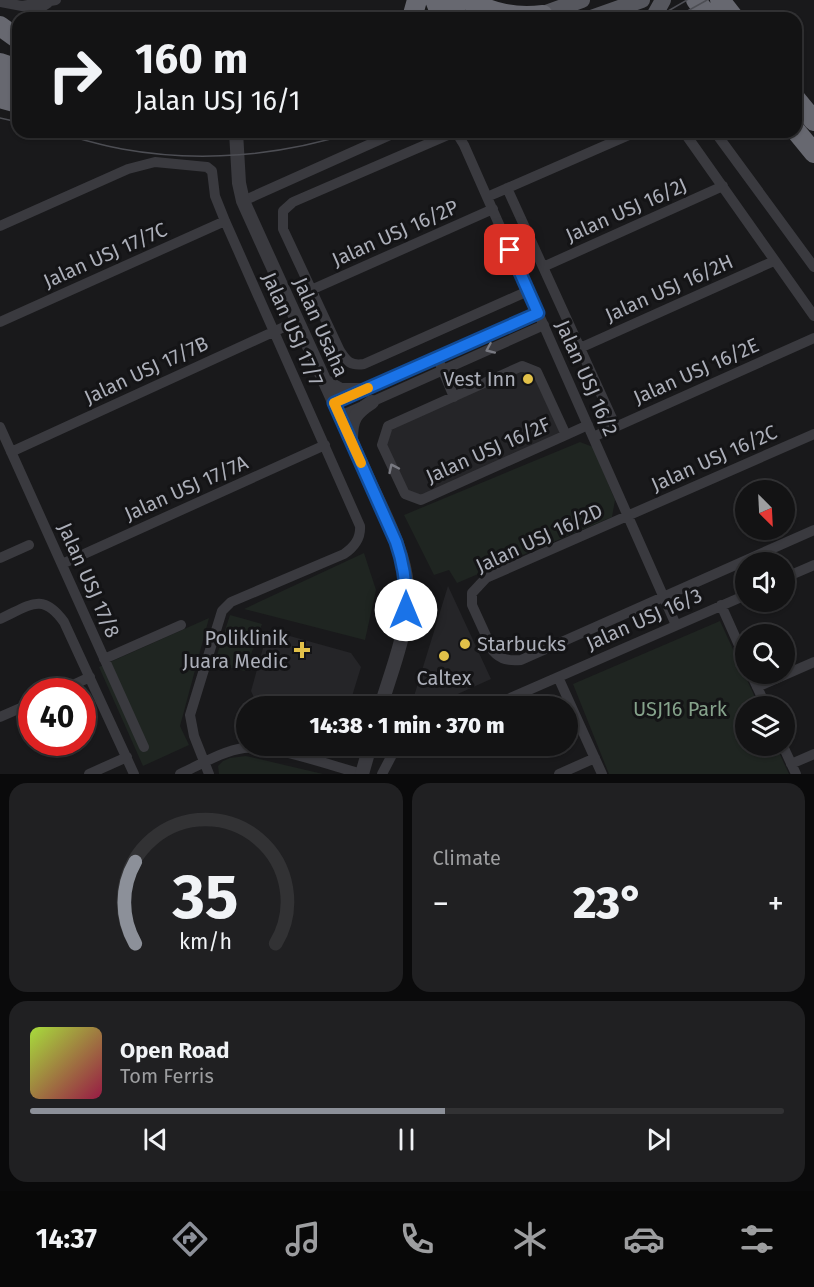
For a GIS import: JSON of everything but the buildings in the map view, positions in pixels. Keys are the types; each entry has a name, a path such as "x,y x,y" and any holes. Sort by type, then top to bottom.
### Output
{"highway":[{"path":"469,0 493,12"},
{"path":"696,0 719,12"},
{"path":"0,26 12,36"},
{"path":"802,107 814,122"},
{"path":"802,138 814,153"}],"main road":[{"path":"548,12 582,0"},
{"path":"608,12 642,0"}],"street":[{"path":"0,2 22,6 53,1"},
{"path":"35,12 53,1"},
{"name":"Jalan Usaha","path":"236,138 238,183 243,201 351,440 404,565 407,586 406,610 402,635 384,696"},
{"path":"243,201 383,138"},
{"path":"441,138 293,202 283,211 282,223 346,362 354,365 364,364 528,291"},
{"name":"Jalan USJ 16/2","path":"459,138 493,209 676,625"},
{"path":"487,197 622,138"},
{"path":"688,138 814,316"},
{"path":"719,138 814,267"},
{"path":"0,226 128,169 154,162 207,167 212,171 215,196 225,221"},
{"name":"Jalan USJ 16/2J","path":"543,267 723,186"},
{"name":"Jalan USJ 16/2","path":"507,188 616,427"},
{"name":"Jalan USJ 16/2P","path":"311,290 493,209"},
{"name":"Jalan USJ 17/7C","path":"0,322 225,221"},
{"name":"Jalan USJ 17/7","path":"205,763 194,736 190,715 222,611 231,602 350,550 361,533 325,445 225,221"},
{"name":"Jalan USJ 16/2H","path":"580,348 774,261"},
{"path":"337,410 368,396 437,358 538,313"},
{"name":"Jalan USJ 17/7B","path":"11,452 297,321"},
{"path":"323,380 341,390 368,396 442,370 544,325"},
{"name":"Jalan USJ 16/2E","path":"593,437 814,338"},
{"path":"437,358 454,397 522,366 537,372 566,435"},
{"path":"351,440 351,423 362,409 368,396"},
{"name":"Jalan USJ 16/2F","path":"454,397 388,426 382,445 405,494 421,500 588,425"},
{"name":"Jalan USJ 17/8","path":"0,427 144,747"},
{"name":"Jalan USJ 16/2C","path":"628,516 814,434"},
{"name":"Jalan USJ 17/7A","path":"62,564 325,445"},
{"name":"Jalan USJ 16/2D","path":"628,516 486,578 472,593 471,598 493,651 505,660 521,660 663,597"},
{"path":"663,597 814,530"},
{"path":"0,558 29,545"},
{"path":"795,573 814,565"},
{"name":"Jalan USJ 16/3","path":"514,696 735,599"},
{"path":"0,619 28,606 45,603 55,608 64,621 135,774"},
{"path":"721,605 735,636"},
{"path":"104,659 182,625"},
{"path":"757,687 814,662"},
{"path":"558,676 602,774"},
{"path":"756,684 761,696"},
{"path":"0,717 18,709"},
{"path":"180,774 236,750 255,747 362,774 367,756"},
{"path":"794,769 814,754"},
{"path":"382,772 391,756"},
{"path":"89,774 127,757"},
{"path":"559,774 595,758"},
{"path":"205,763 210,774"}],"shaded area":[{"path":"521,370 534,375 561,434 421,496 409,492 386,446 392,428"},
{"path":"448,586 491,679 453,696 414,696"},
{"path":"279,633 351,653 361,667 352,696 253,696 251,691 265,641"}],"green space":[{"path":"580,442 593,447 615,500 612,517 457,583 449,570 434,575 404,515"},
{"path":"364,553 376,590 365,640 244,609"},
{"path":"230,615 262,624 245,671 214,664"},
{"path":"209,618 180,726 189,745 143,766 99,667"},
{"name":"USJ16 Park","path":"720,621 735,654 735,684 749,684 754,696 735,696 735,756 781,756 789,774 609,774 573,684"},
{"path":"246,756 323,774 219,774 218,766 230,758"}],"tram line":[{"path":"666,12 687,0"},
{"path":"686,12 707,0"},
{"path":"0,118 12,121"},
{"path":"77,138 122,149 180,156 268,152 333,138"}],"slow traffic":[{"path":"361,463 334,403 368,388"}],"place":[{"name":"Vest Inn","path":"528,379"},
{"name":"Starbucks","path":"465,644"},
{"name":"Poliklinik Juara Medic","path":"302,650"},
{"name":"Caltex","path":"444,656"}],"route":[{"path":"406,610 407,586 404,565 334,403 538,313 510,250"}]}
